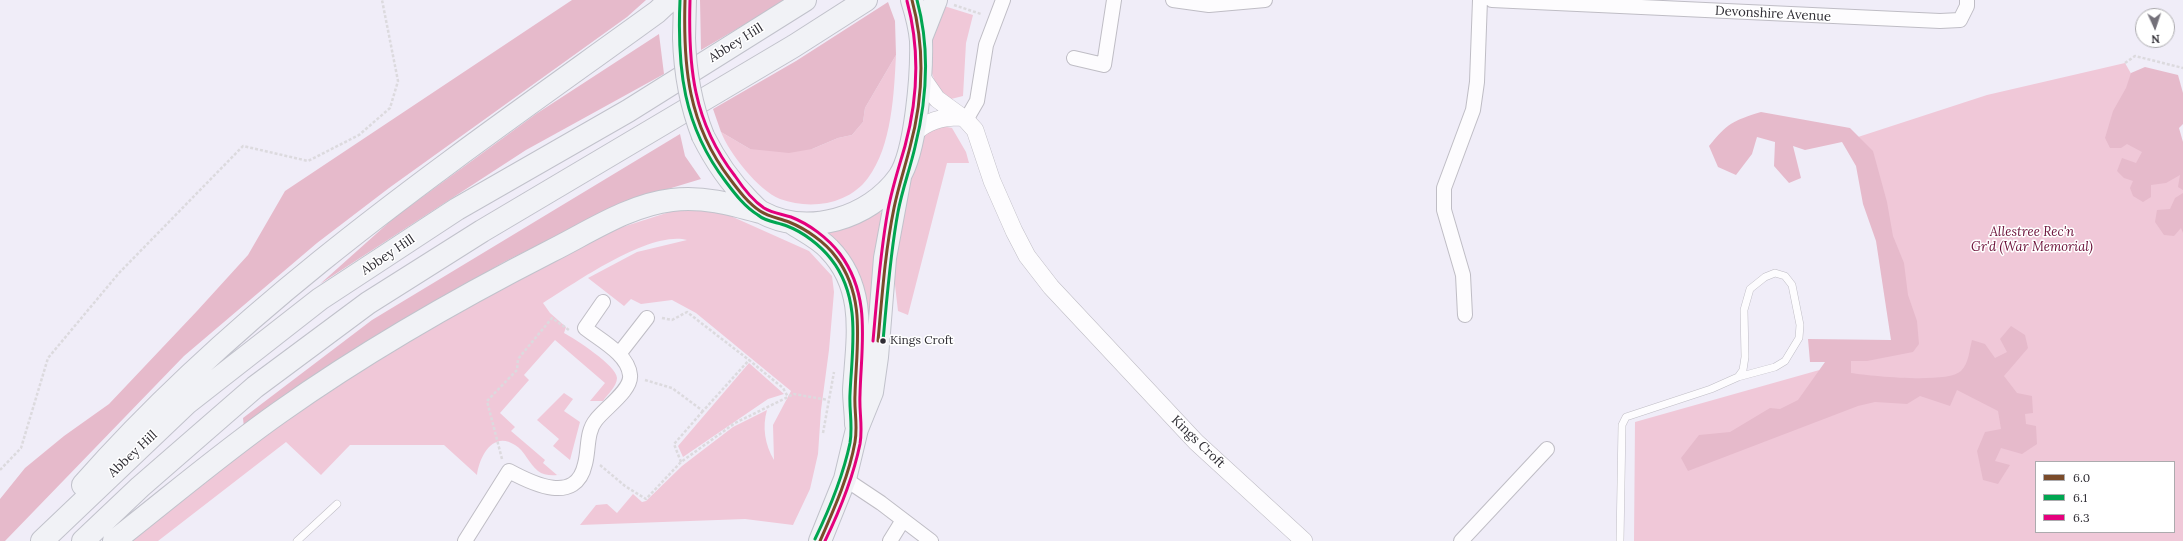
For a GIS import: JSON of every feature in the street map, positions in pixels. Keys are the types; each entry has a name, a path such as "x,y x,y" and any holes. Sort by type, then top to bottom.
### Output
{"highway":[{"path":"33,541 125,436 236,331 370,223 657,12 670,0"},
{"path":"685,0 685,72 688,92 703,136 715,161 728,178 760,212"},
{"name":"Abbey Hill","path":"42,541 187,403 320,300 457,208 628,111 806,0"},
{"path":"83,541 140,487 255,387 368,303 482,231 794,46 866,0"},
{"path":"820,541 845,479 857,429 872,392 877,357 885,258 900,176 913,134 921,76 921,41 912,0"},
{"path":"921,41 928,16 943,1"},
{"path":"114,541 279,412 392,337 504,275 631,211 671,200 710,200 760,212 792,222 826,222 842,218 877,201 900,176"},
{"path":"792,222 828,248 848,275 854,292 858,310 859,328 854,391 857,429"}],"street":[{"path":"913,134 926,123 935,120 963,118 977,101 982,63 996,16 1003,0"},
{"path":"1074,58 1104,65 1114,0"},
{"path":"1173,0 1209,5 1265,0"},
{"path":"1465,315 1463,275 1444,210 1444,188 1473,110 1477,82 1480,0"},
{"name":"Devonshire Avenue","path":"1492,0 1940,21 1960,20 1967,6 1967,0"},
{"name":"Kings Croft","path":"921,76 937,99 963,118 975,130 992,181 1014,231 1027,256 1051,287 1196,442 1304,541"},
{"path":"465,541 509,472 543,487 562,488 570,485 582,474 587,455 590,430 595,420 627,387 631,376 628,366 618,354 584,328 603,302"},
{"path":"618,354 647,318"},
{"path":"1461,541 1548,449"},
{"path":"845,479 931,541"},
{"path":"890,541 903,520"}],"lane":[{"path":"1620,541 1622,425 1626,417 1711,389 1738,377 1775,368 1785,360 1800,338 1800,325 1797,303 1792,284 1785,276 1775,274 1765,277 1750,289 1744,310 1745,357 1743,370 1738,377"},
{"path":"297,541 337,504"}],"path":[{"path":"0,470 21,448 48,358 120,273 243,146 308,161 359,135 390,108 398,81 382,0"},
{"path":"943,1 972,12 996,16"},
{"path":"2125,63 2135,56 2183,68"},
{"path":"647,318 656,316 672,320 687,312 783,388 788,397"},
{"path":"509,472 502,460 487,401 516,370 518,359 552,318 568,330 584,328"},
{"path":"681,462 674,444 749,360"},
{"path":"823,432 834,371"},
{"path":"631,376 672,388 704,411"},
{"path":"587,455 625,486 646,499 681,462 735,423 794,394 828,400"}],"green space":[{"path":"944,6 973,15 966,43 963,96 951,99 941,90 934,79 930,56 935,30"},
{"path":"896,55 893,102 887,135 882,151 868,178 860,187 850,194 828,203 816,204 804,204 780,199 763,188 745,170 725,141 721,132 750,149 812,149 838,138 852,135 863,122 865,108"},
{"name":"Allestree Rec'n Gr'd (War Memorial)","path":"2125,63 2183,165 2183,541 1634,541 1635,422 1901,347 1858,137 1987,95"},
{"path":"942,126 952,128 966,152 969,163 947,163 908,315 898,311 893,268 906,191 924,135"},
{"path":"682,208 715,209 809,251 832,276 834,292 829,350 821,410 818,454 810,489 793,525 745,519 580,525 596,505 607,504 617,513 633,494 642,502 646,501 682,466 733,427 767,410 765,416 765,436 768,448 774,460 773,425 791,391 696,313 672,300 641,304 631,299 624,306 588,278 637,252 687,240 672,239 653,243 634,250 613,260 543,303 550,313 566,327 564,333 585,346 603,360 615,373 617,378 614,387 603,401 590,401 605,383 555,340 524,375 529,380 500,413 515,427 511,431 545,460 543,463 557,475 546,475 540,473 515,445 507,441 500,441 494,443 488,448 478,468 477,475 444,445 350,445 321,475 286,442 158,541 129,541 288,415 399,343 607,232"},
{"path":"876,210 882,213 875,259 869,326 865,323 823,233 851,226"},
{"path":"749,363 784,394 768,399 683,457 678,446"},
{"path":"564,393 573,399 564,411 580,422 570,460 553,446 559,439 537,420"}],"shaded area":[{"path":"572,0 646,0 627,17 389,188 317,243 184,356 5,541 0,541 0,499 25,468 64,436 109,404 197,311 248,255 285,191"},
{"path":"700,0 786,0 701,50"},
{"path":"888,2 895,21 896,55 865,108 863,122 852,135 838,138 812,149 789,153 750,149 721,132 713,109 796,61"},
{"path":"659,34 664,74 526,150 320,284 395,217 536,114"},
{"path":"2145,67 2178,75 2183,93 2183,124 2179,128 2183,142 2183,190 2178,187 2180,175 2166,183 2151,185 2151,197 2143,202 2133,196 2130,188 2133,181 2124,178 2117,171 2122,158 2136,163 2142,152 2127,144 2121,148 2110,148 2105,138 2113,111 2126,88 2131,73"},
{"path":"1761,112 1850,128 1873,151 1887,202 1893,236 1904,263 1908,295 1917,321 1919,344 1913,352 1867,361 1851,361 1851,373 1908,378 1953,375 1964,368 1972,340 1985,344 1995,358 2007,352 2000,339 2011,326 2025,335 2028,348 2004,376 2017,393 2032,396 2033,413 2025,414 2026,424 2036,426 2037,444 2022,454 2001,448 1995,461 2010,465 1998,484 1983,480 1977,451 1985,432 2001,429 1998,411 1957,390 1950,406 1920,396 1907,404 1875,402 1858,406 1688,471 1681,458 1699,435 1730,432 1770,408 1780,409 1798,400 1825,362 1810,362 1808,339 1891,340 1876,241 1863,204 1856,166 1842,142 1805,150 1793,146 1801,178 1789,183 1774,166 1775,142 1757,137 1752,154 1736,175 1718,167 1709,146 1721,132 1731,124"},
{"path":"680,134 685,156 701,179 625,202 504,262 359,346 270,407 244,428 243,418 372,320"},
{"path":"2183,193 2183,233 2181,228 2174,236 2164,235 2155,222 2157,210 2170,209 2175,198"}],"transit line":[{"name":"6.1","path":"680,0 680,49 686,96 700,140 712,161 737,196 753,212 764,219 787,226 799,232 822,249 841,274 847,290 853,324 850,443 836,492 815,539"},
{"name":"6.0","path":"685,0 685,48 691,94 705,137 716,158 740,192 756,208 767,215 802,228 815,236 832,251 846,273 852,289 858,323 855,401 856,436 845,480 820,541"},
{"name":"6.3","path":"690,0 690,48 696,92 710,135 721,156 752,198 760,205 770,211 805,223 830,242 850,270 857,287 861,305 863,340 860,401 861,438 850,481 841,506 825,541"},
{"name":"6.0","path":"878,341 888,241 897,193 908,155 918,111 920,92 921,55 912,0"},
{"name":"6.1","path":"883,341 895,228 919,129 924,92 924,36 917,0"},
{"name":"6.3","path":"873,341 885,226 905,146 913,110 915,92 916,55 907,1"}],"place":[{"name":"Kings Croft","path":"883,341"}]}
